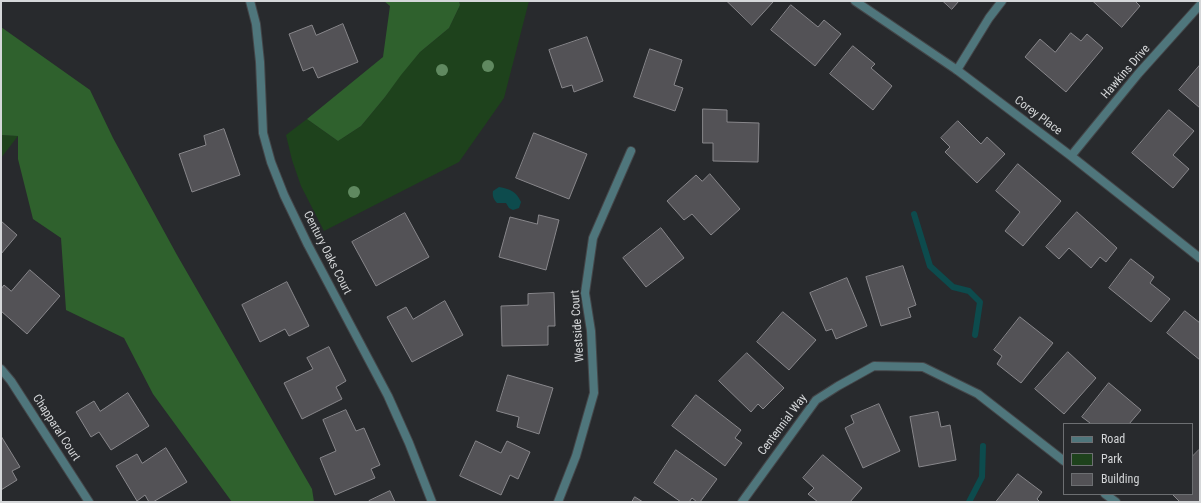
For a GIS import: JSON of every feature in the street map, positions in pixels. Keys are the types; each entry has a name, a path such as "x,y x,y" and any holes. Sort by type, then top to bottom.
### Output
{"street":[{"name":"Century Oaks Court","path":"250,1 256,24 260,62 264,133 271,162 284,195 305,238 388,396 409,443 432,502"},
{"name":"Corey Place","path":"855,1 957,70 1071,156 1200,258"},
{"path":"957,70 989,18 1002,1"},
{"name":"Hawkins Drive","path":"1071,156 1138,74 1200,5"},
{"name":"Westside Court","path":"558,502 576,456 594,393 591,331 585,293 594,238 631,151"},
{"name":"Centennial Way","path":"742,502 816,400 874,366 922,367 978,394 1063,461"},
{"name":"Chapparal Court","path":"1,369 11,381 89,502"},
{"path":"1106,495 1116,502"}],"green space":[{"path":"384,1 459,1 460,5 449,28 420,52 361,126 338,141 307,119 383,57 390,6"},
{"path":"459,1 529,1 504,98 459,162 324,231 301,186 292,160 286,135 307,119 338,141 361,126 385,97 400,75 420,52 449,28 460,5"},
{"path":"1,27 90,90 113,138 177,255 312,489 314,502 232,502 153,394 124,338 66,310 61,238 33,219 18,159 18,136 1,135"},
{"path":"1,135 18,136 1,158"}],"water":[{"path":"499,187 509,190 517,195 521,202 519,208 513,210 509,208 506,203 497,203 495,201 493,191"}],"building":[{"path":"727,1 772,1 773,2 752,25"},
{"path":"943,1 959,1 952,9"},
{"path":"1093,1 1135,1 1140,6 1122,27"},
{"path":"791,5 818,27 824,20 841,34 815,66 771,30"},
{"path":"343,24 358,62 318,78 313,67 303,71 289,34 312,25 316,35"},
{"path":"1071,33 1081,41 1087,34 1103,48 1066,92 1025,57 1040,39 1055,52"},
{"path":"587,37 603,81 574,92 572,85 562,88 549,50"},
{"path":"853,46 875,64 871,68 892,86 873,110 830,74"},
{"path":"650,49 682,60 674,85 683,88 675,111 634,97"},
{"path":"1200,65 1200,108 1179,90"},
{"path":"703,109 727,110 727,122 759,123 758,162 713,161 713,143 703,143"},
{"path":"1169,110 1194,131 1173,155 1189,169 1173,188 1132,153"},
{"path":"958,121 981,144 987,137 1005,154 977,183 945,152 950,147 941,138"},
{"path":"224,129 240,175 192,192 179,154 206,145 204,136"},
{"path":"534,133 587,154 569,199 516,178"},
{"path":"1018,164 1061,201 1023,246 1005,231 1020,212 996,191"},
{"path":"710,174 740,209 711,235 692,214 684,220 667,201 696,175 702,181"},
{"path":"1077,212 1117,248 1106,262 1100,257 1091,268 1069,248 1059,259 1046,247"},
{"path":"405,213 429,257 376,286 352,242"},
{"path":"539,215 559,220 546,270 499,257 510,217 537,224"},
{"path":"1,221 17,235 1,254"},
{"path":"661,228 684,258 646,287 623,258"},
{"path":"1131,259 1154,277 1150,283 1170,299 1151,322 1109,288"},
{"path":"903,266 916,305 908,308 911,317 881,326 866,277"},
{"path":"30,270 60,296 27,334 1,311 1,289 4,285 11,291"},
{"path":"847,278 867,326 836,339 832,329 826,331 810,293"},
{"path":"287,282 309,326 289,336 285,329 260,342 242,305"},
{"path":"554,293 555,326 548,326 548,345 502,346 501,306 528,305 528,294"},
{"path":"445,301 463,335 412,362 387,317 406,307 413,319"},
{"path":"1185,311 1200,323 1200,360 1167,333"},
{"path":"783,312 816,340 789,370 757,342"},
{"path":"1020,317 1053,343 1021,383 997,364 1002,356 994,350"},
{"path":"329,347 346,381 336,387 342,399 302,419 284,383 313,369 307,358"},
{"path":"1068,352 1096,378 1064,414 1035,389"},
{"path":"747,353 784,388 763,409 758,404 751,412 719,381"},
{"path":"508,375 553,388 539,434 517,427 519,417 497,411"},
{"path":"1109,383 1141,410 1130,423 1090,423 1082,417"},
{"path":"128,393 149,426 111,450 99,432 91,437 76,412 94,401 100,411"},
{"path":"696,395 741,430 735,438 742,443 725,466 672,426"},
{"path":"879,404 900,451 863,468 845,428 854,423 851,416"},
{"path":"346,410 356,431 364,428 380,465 371,469 375,478 335,495 320,458 336,451 323,420"},
{"path":"938,412 941,427 950,425 956,460 919,467 910,417"},
{"path":"1,436 20,467 12,471 17,480 1,490"},
{"path":"476,441 501,453 507,441 530,452 518,479 510,475 501,495 460,476"},
{"path":"166,448 187,482 153,502 149,502 145,495 137,501 116,466 137,454 142,463"},
{"path":"676,450 717,479 700,502 697,502 692,498 689,502 681,502 654,483"},
{"path":"1199,450 1200,451 1200,502 1180,502 1173,495 1193,495 1193,456"},
{"path":"823,455 862,488 850,502 818,502 808,494 814,488 803,478"},
{"path":"1018,474 1042,492 1037,499 1040,502 996,502"},
{"path":"390,491 395,502 369,502 369,501"},
{"path":"635,497 643,502 632,502"}],"waterway":[{"path":"914,214 930,266 953,287 969,291 980,302 975,335"},
{"path":"969,502 982,477 983,446"}]}
